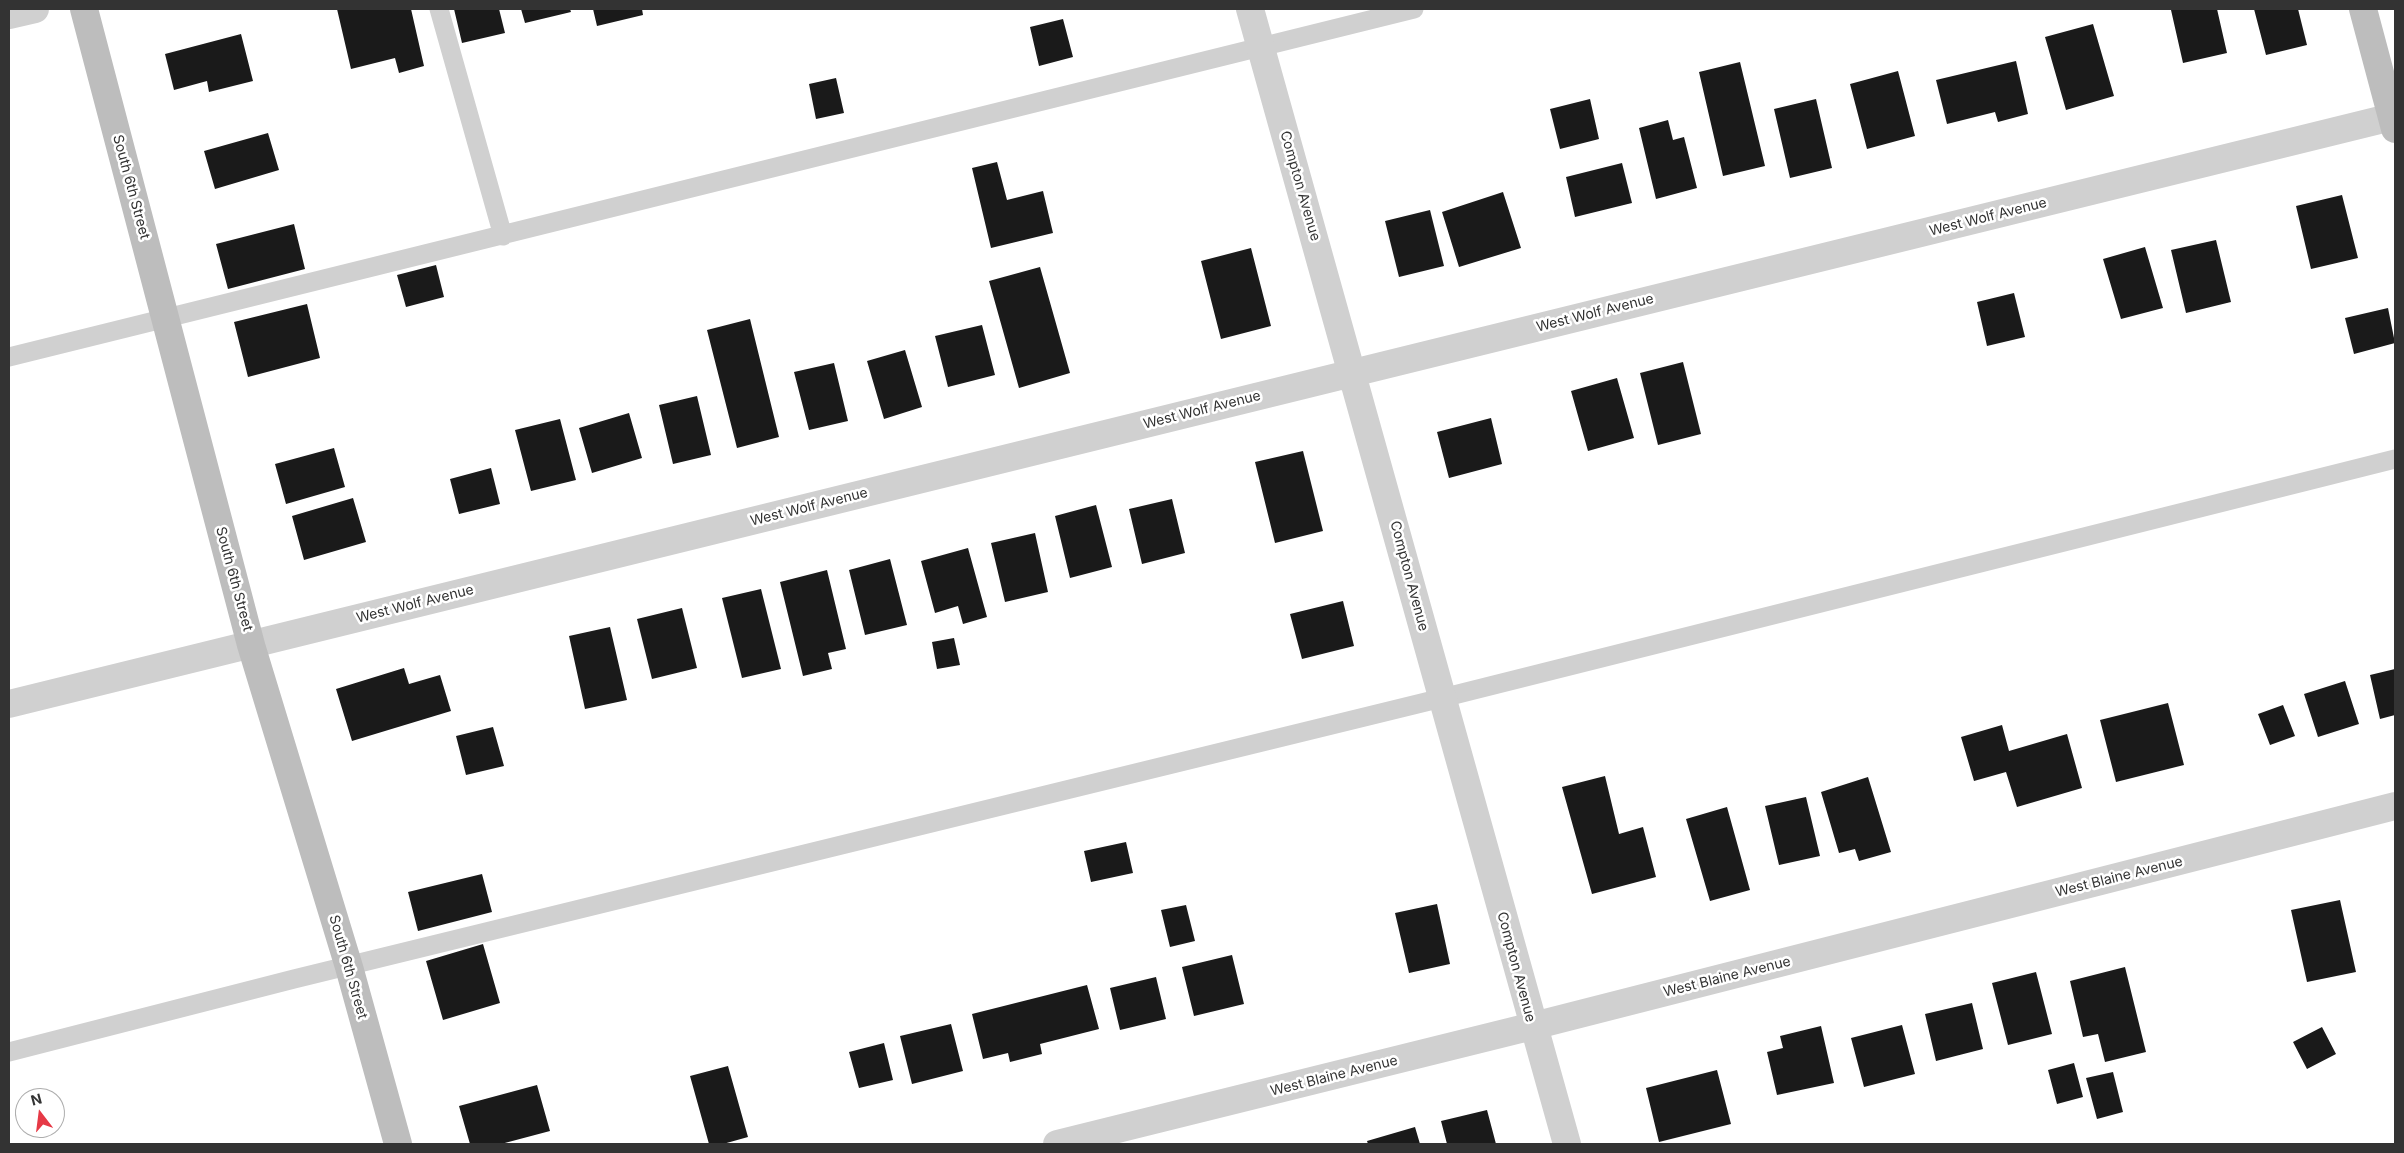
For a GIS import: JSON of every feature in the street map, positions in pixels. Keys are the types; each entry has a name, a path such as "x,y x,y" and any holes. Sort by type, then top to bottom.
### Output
{"street":[{"path":"9,15 35,9"},
{"name":"South 6th Street","path":"84,9 251,645 349,967 398,1144"},
{"name":"Compton Avenue","path":"1250,9 1353,372 1567,1144"},
{"path":"2363,9 2394,121"},
{"name":"West Wolf Avenue","path":"9,704 1353,372 2394,121"},
{"name":"West Blaine Avenue","path":"1057,1144 1533,1026 2395,806"}],"lane":[{"path":"439,9 503,236"},
{"path":"9,357 165,320 1414,9"},
{"path":"9,1052 1442,698 2395,459"}],"building":[{"path":"337,9 411,9 424,66 399,73 395,58 351,69"},
{"path":"454,9 499,9 505,33 462,43"},
{"path":"521,9 570,9 571,12 525,23"},
{"path":"593,9 642,9 643,15 597,26"},
{"path":"2217,9 2227,53 2183,63 2171,10"},
{"path":"2254,9 2298,9 2307,45 2266,55"},
{"path":"1063,19 1073,57 1039,66 1030,27"},
{"path":"2093,24 2114,96 2066,110 2045,37"},
{"path":"241,34 253,81 209,92 207,81 174,90 165,54"},
{"path":"2016,61 2028,114 1998,122 1995,112 1947,124 1936,80"},
{"path":"1740,62 1765,166 1723,176 1699,72"},
{"path":"1898,71 1915,136 1867,149 1850,84"},
{"path":"836,78 844,113 816,119 809,84"},
{"path":"1590,99 1599,139 1560,149 1550,109"},
{"path":"1816,99 1832,168 1790,178 1774,109"},
{"path":"1668,120 1673,140 1684,137 1697,188 1656,199 1639,128"},
{"path":"268,133 279,170 215,189 204,151"},
{"path":"997,162 1007,200 1043,191 1053,233 991,248 972,168"},
{"path":"1622,163 1632,203 1575,217 1566,177"},
{"path":"1503,192 1521,248 1459,267 1442,212"},
{"path":"2342,195 2358,258 2311,269 2296,206"},
{"path":"1430,210 1444,266 1399,277 1385,221"},
{"path":"294,224 305,269 228,289 216,244"},
{"path":"2216,240 2231,302 2186,313 2171,250"},
{"path":"2145,247 2163,308 2121,319 2103,259"},
{"path":"1251,248 1271,326 1221,339 1201,261"},
{"path":"436,265 444,297 406,307 397,275"},
{"path":"1040,267 1070,373 1019,388 989,281"},
{"path":"2014,293 2025,337 1987,346 1977,302"},
{"path":"307,304 320,358 248,377 234,322"},
{"path":"2388,308 2395,343 2354,354 2345,318"},
{"path":"750,319 779,437 737,448 707,330"},
{"path":"982,325 995,375 948,387 935,336"},
{"path":"905,350 922,407 884,419 867,361"},
{"path":"1683,362 1701,434 1658,445 1640,373"},
{"path":"834,363 848,421 809,430 794,372"},
{"path":"1617,378 1634,438 1588,451 1571,391"},
{"path":"697,396 711,455 673,464 659,405"},
{"path":"629,413 642,458 592,473 579,428"},
{"path":"1491,418 1502,464 1449,478 1437,432"},
{"path":"560,419 576,480 531,491 515,430"},
{"path":"334,448 345,487 286,504 275,464"},
{"path":"1303,451 1323,531 1275,543 1255,462"},
{"path":"491,468 500,504 459,514 450,479"},
{"path":"353,498 366,542 304,560 292,516"},
{"path":"1172,499 1185,553 1142,564 1129,509"},
{"path":"1096,505 1112,567 1070,578 1055,516"},
{"path":"1035,533 1048,592 1005,602 991,543"},
{"path":"968,548 987,617 963,624 958,606 935,613 921,561"},
{"path":"890,559 907,625 865,635 849,570"},
{"path":"827,570 846,649 828,653 832,669 803,676 780,582"},
{"path":"761,589 781,669 742,678 722,598"},
{"path":"1343,601 1354,646 1302,659 1290,614"},
{"path":"682,608 697,668 652,679 637,619"},
{"path":"610,627 627,700 585,709 569,636"},
{"path":"954,638 960,665 937,669 932,642"},
{"path":"404,668 409,684 440,675 451,711 352,741 336,689"},
{"path":"2395,669 2395,715 2380,719 2370,675"},
{"path":"2345,681 2359,724 2318,737 2304,694"},
{"path":"2168,703 2184,765 2116,782 2100,720"},
{"path":"2283,705 2295,736 2270,745 2258,714"},
{"path":"2002,725 2009,751 2067,734 2082,788 2017,807 2006,772 1974,781 1961,737"},
{"path":"493,727 504,766 466,775 456,736"},
{"path":"1605,776 1619,834 1643,827 1656,877 1592,894 1562,787"},
{"path":"1868,777 1891,852 1859,861 1855,849 1839,853 1821,792"},
{"path":"1806,797 1820,856 1779,865 1765,806"},
{"path":"1727,807 1750,890 1710,901 1686,819"},
{"path":"1126,842 1133,873 1091,882 1084,851"},
{"path":"482,874 492,912 418,931 408,892"},
{"path":"2340,900 2356,972 2307,982 2291,910"},
{"path":"1437,904 1450,964 1409,973 1395,913"},
{"path":"1186,905 1195,941 1170,947 1161,910"},
{"path":"483,944 500,1003 443,1020 426,961"},
{"path":"1232,955 1244,1004 1194,1016 1182,967"},
{"path":"2125,967 2146,1052 2105,1062 2098,1034 2083,1037 2070,981"},
{"path":"2036,972 2052,1034 2008,1045 1992,983"},
{"path":"1156,977 1166,1019 1120,1030 1110,988"},
{"path":"1087,985 1099,1029 1040,1044 1042,1054 1010,1062 1008,1053 983,1059 972,1014"},
{"path":"1972,1003 1983,1049 1936,1061 1925,1014"},
{"path":"951,1024 963,1071 912,1084 900,1036"},
{"path":"1902,1025 1915,1074 1864,1087 1851,1038"},
{"path":"1821,1026 1834,1083 1777,1095 1767,1052 1783,1048 1780,1036"},
{"path":"2322,1027 2336,1054 2307,1069 2293,1042"},
{"path":"884,1043 893,1080 859,1088 849,1052"},
{"path":"2074,1063 2083,1097 2057,1104 2048,1070"},
{"path":"728,1066 748,1137 723,1144 709,1144 690,1076"},
{"path":"1717,1070 1731,1124 1659,1142 1646,1088"},
{"path":"2113,1072 2123,1112 2097,1119 2086,1078"},
{"path":"537,1085 550,1131 501,1144 470,1144 459,1106"},
{"path":"1487,1110 1496,1144 1447,1144 1441,1121"},
{"path":"1415,1127 1420,1144 1368,1144 1367,1141"}]}
